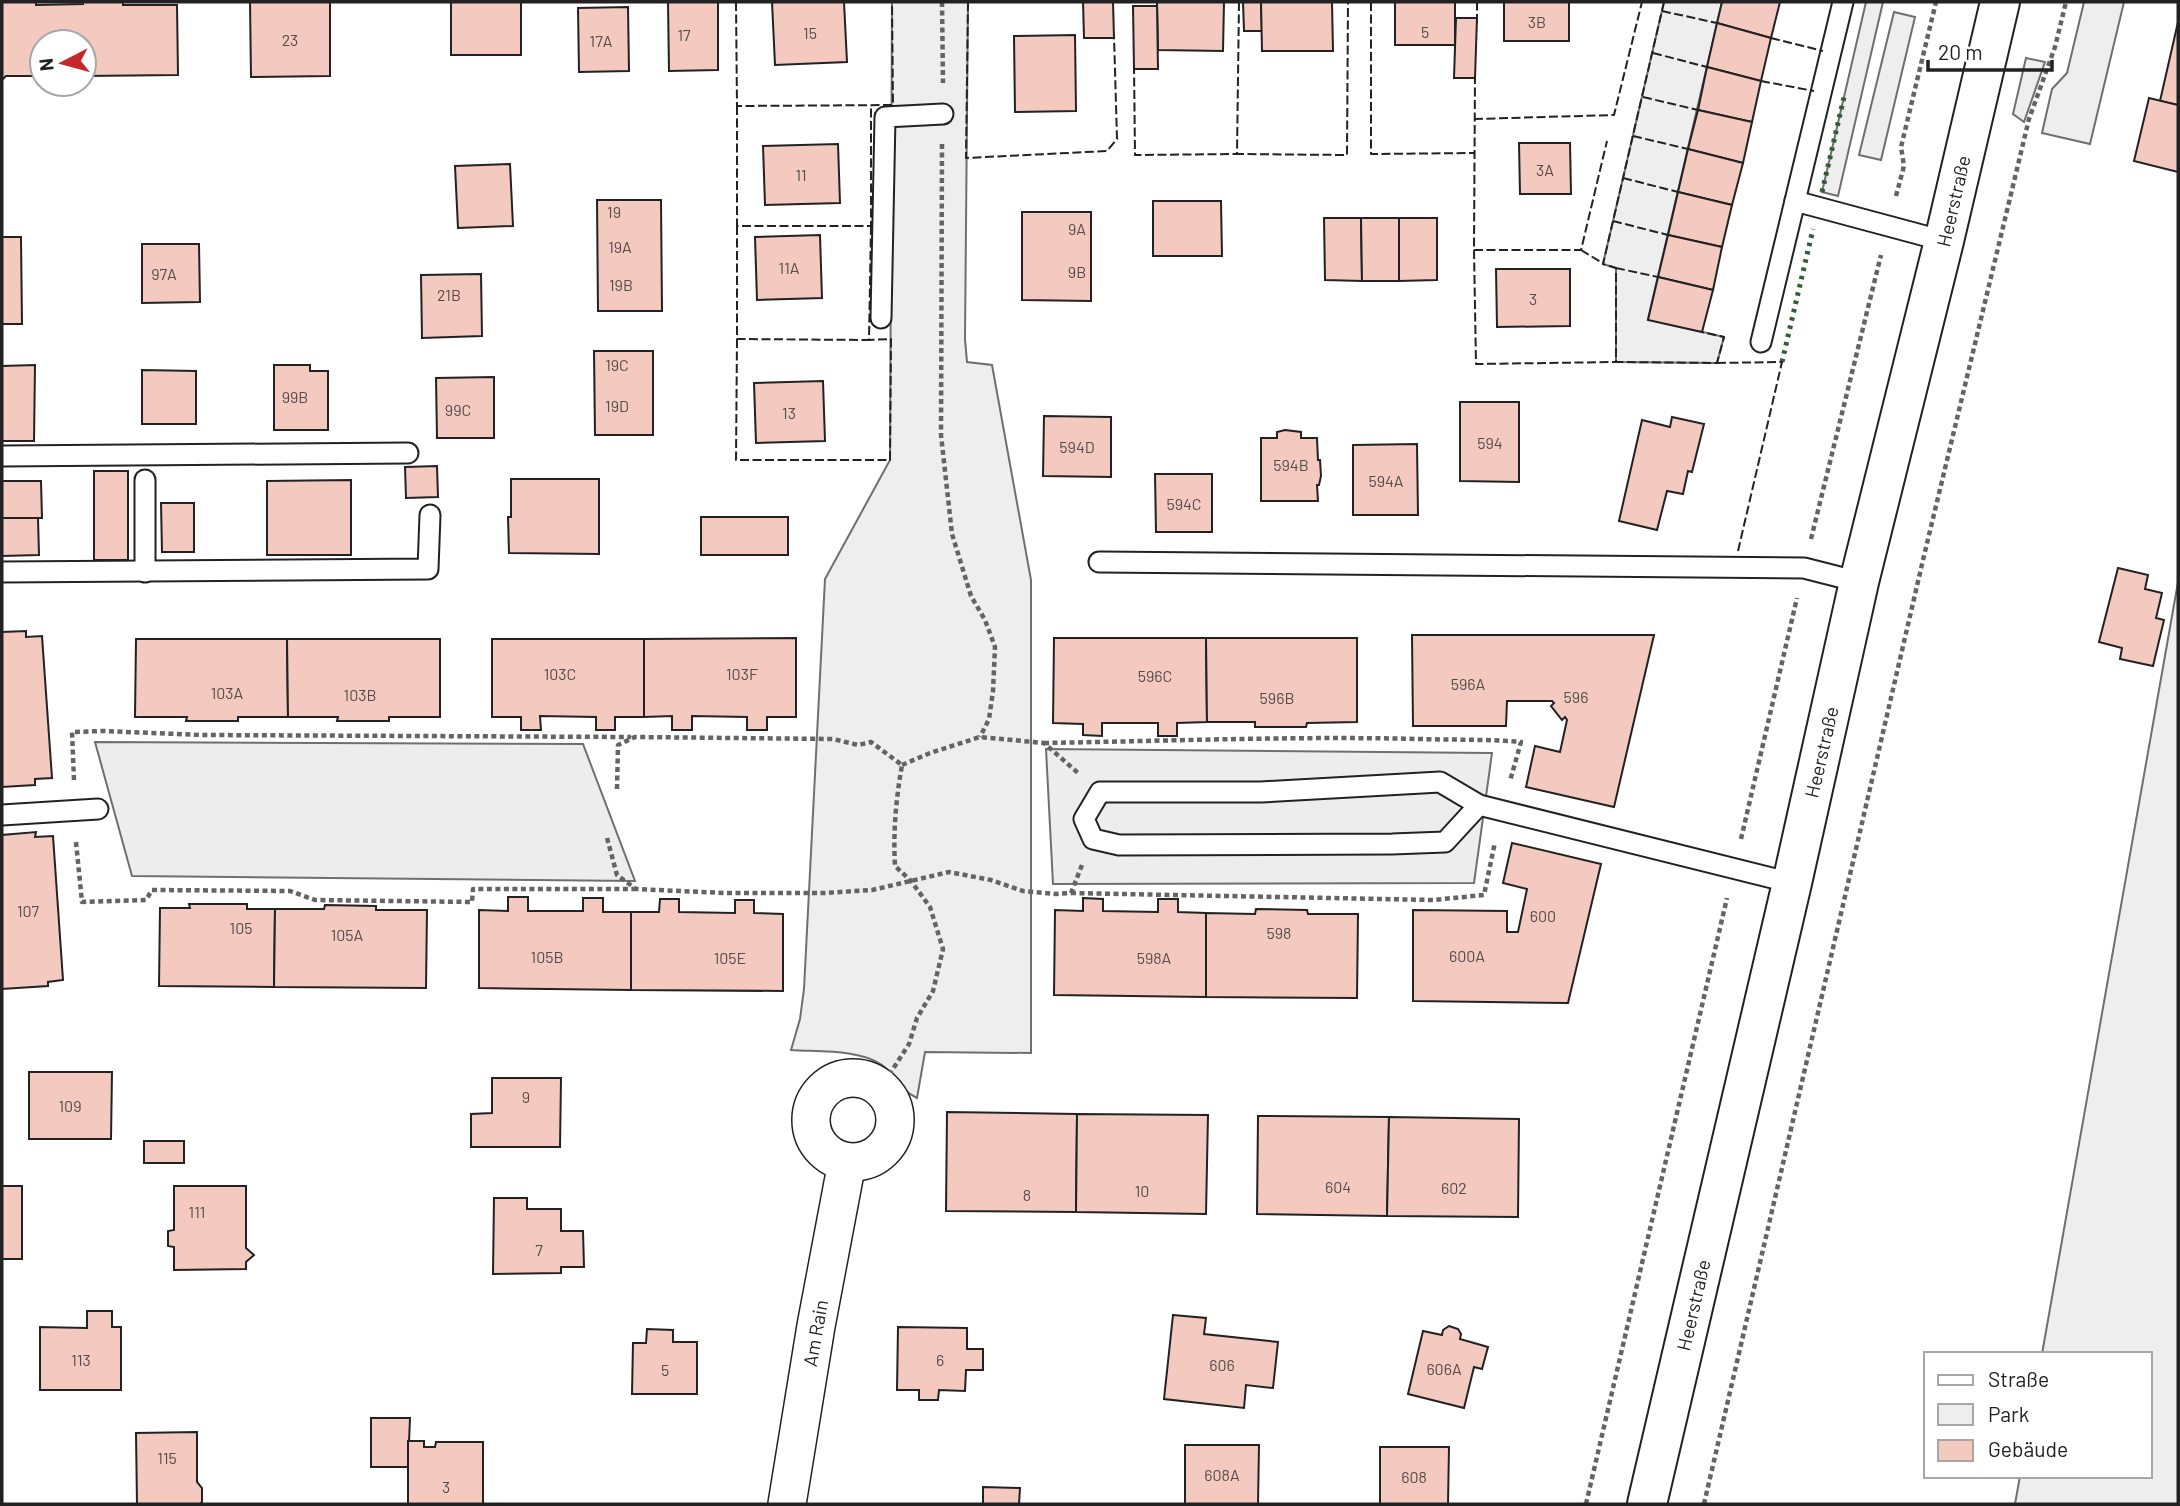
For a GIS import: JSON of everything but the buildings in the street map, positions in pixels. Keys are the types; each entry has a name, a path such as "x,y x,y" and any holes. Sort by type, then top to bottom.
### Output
{"main road":[{"name":"Heerstraße","path":"1647,1504 1792,883 1859,582 2000,2"}],"street":[{"path":"858,1078 876,1085 883,1092 889,1098 895,1116 892,1135 881,1151 866,1160 847,1162 829,1155 816,1142 811,1124 813,1105 824,1090 840,1080 858,1078"},
{"name":"Am Rain","path":"787,1504 816,1326 847,1162"}],"lane":[{"path":"1761,342 1843,2"},
{"path":"881,318 885,117 943,114"},
{"path":"1795,201 1944,241"},
{"path":"2,456 408,453"},
{"path":"145,480 145,572"},
{"path":"2,572 428,569 430,515"},
{"path":"1099,562 1804,568 1859,582"},
{"path":"1479,805 1445,842 1392,844 1119,845 1093,839 1084,819 1100,792 1261,792 1440,782 1479,805 1792,883"},
{"path":"2,815 97,809"}],"path":[{"path":"942,2 940,435 952,534 971,596 985,620 995,647 989,719 980,737"},
{"path":"1586,1504 1804,568 1904,166 1901,147 1936,2"},
{"path":"1704,1504 1926,547 2029,119 2055,47 2066,2"},
{"path":"74,786 72,732 103,731 202,735 833,739 858,745 871,741 902,765"},
{"path":"617,789 618,745 635,737"},
{"path":"902,765 980,737 1044,743 1100,792"},
{"path":"883,1092 891,1072 909,1044 916,1018 933,991 943,949 930,907 911,881 895,866 894,823 902,765"},
{"path":"68,836 76,842 82,902 146,901 152,890 290,891 315,900 472,902 472,889 824,893 872,890 949,872 991,880 1023,891 1056,894 1070,892 1433,900 1484,895 1496,837"},
{"path":"607,838 617,875 636,889"},
{"path":"1070,892 1093,839"}],"green space":[{"path":"892,2 968,2 967,362 992,365 1031,580 1031,1053 925,1052 917,1098 906,1091 887,1069 873,1060 838,1052 791,1050 800,1019 804,989 825,579 890,460"},
{"path":"1664,2 1722,2 1648,319 1724,337 1717,363 1616,362 1616,268 1603,264"},
{"path":"1866,2 1883,2 1838,196 1822,192"},
{"path":"2084,2 2124,2 2090,144 2042,133 2052,89 2067,73"},
{"path":"1894,12 1915,17 1881,160 1859,155"},
{"path":"2026,58 2045,62 2024,122 2013,114"},
{"path":"2178,582 2178,1504 2015,1504 2020,1478 2152,1478 2152,1352 2042,1352"}],"shaded area":[{"path":"95,742 583,744 635,881 132,876"},
{"path":"1046,749 1492,753 1474,883 1053,884"}],"hedge":[{"path":"1822,192 1845,93"},
{"path":"1782,362 1813,229"}],"fence":[{"path":"736,2 737,106 893,105 892,2"},
{"path":"968,2 966,158 1107,151 1117,139 1114,36"},
{"path":"1239,2 1237,154 1347,155 1348,2"},
{"path":"1371,2 1371,154 1474,153"},
{"path":"1477,2 1477,23"},
{"path":"1474,119 1614,115 1642,2"},
{"path":"1664,2 1603,264 1616,268 1616,362 1717,363 1724,337 1702,332"},
{"path":"1662,11 1717,23"},
{"path":"1771,38 1823,51"},
{"path":"1653,53 1707,67"},
{"path":"1134,65 1135,155 1237,154"},
{"path":"1475,75 1474,250 1581,250 1607,141"},
{"path":"1761,81 1814,91"},
{"path":"1643,97 1698,110"},
{"path":"737,106 737,226 871,226 871,105"},
{"path":"1633,136 1688,149"},
{"path":"1623,178 1678,192"},
{"path":"1613,221 1668,235"},
{"path":"737,226 737,339 869,340 871,226"},
{"path":"1474,250 1476,364 1616,360"},
{"path":"1581,250 1604,264"},
{"path":"1616,268 1658,277"},
{"path":"737,339 736,460 890,460 891,339 869,340"},
{"path":"1717,363 1782,362 1738,551"}]}
